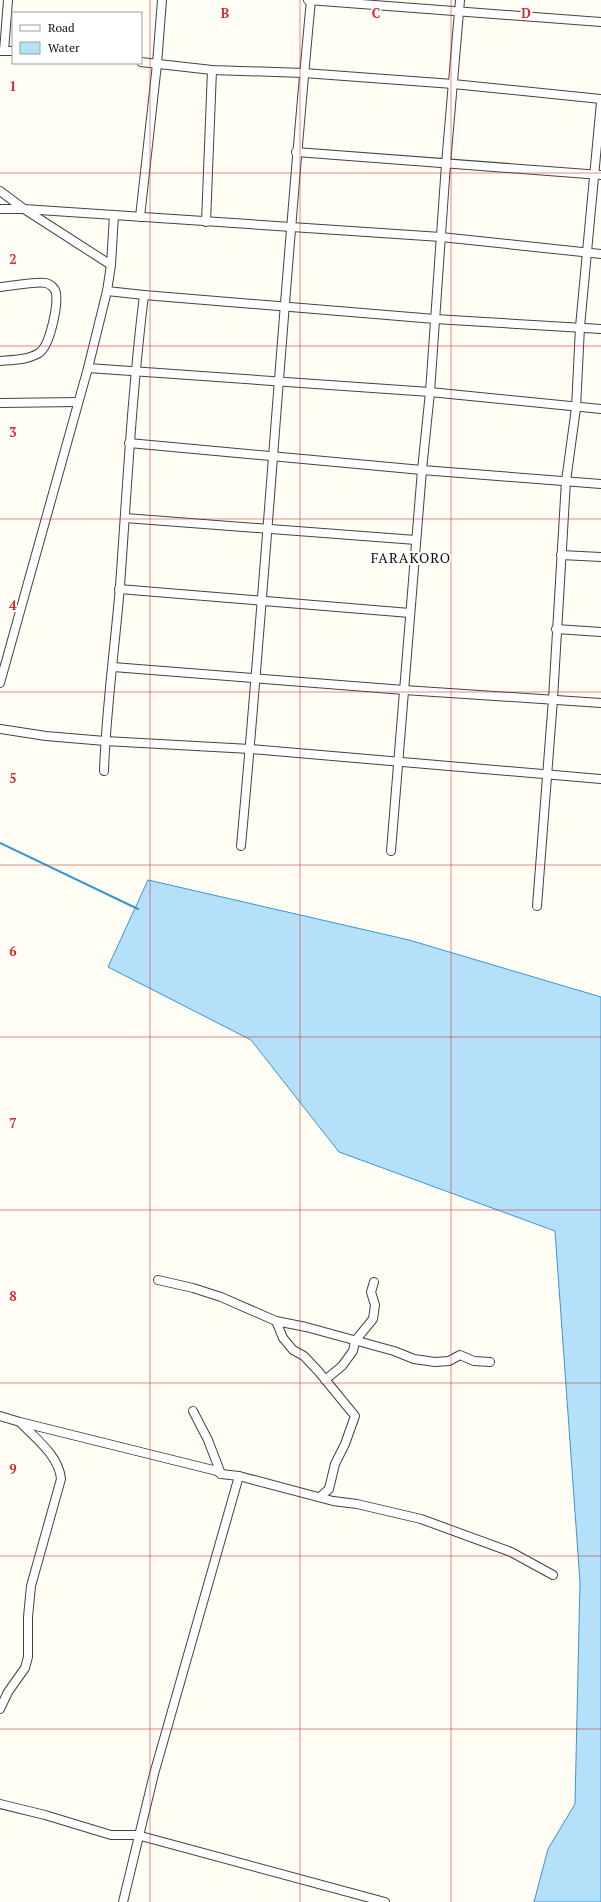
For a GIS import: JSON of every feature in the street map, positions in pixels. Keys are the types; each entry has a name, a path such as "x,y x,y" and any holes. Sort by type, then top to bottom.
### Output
{"street":[{"path":"2,51 8,0"},
{"path":"140,216 157,64 162,0"},
{"path":"241,846 268,528 296,152 310,0 601,22"},
{"path":"390,852 422,470 430,392 446,164 460,0"},
{"path":"142,62 212,70 304,73 453,84 601,99"},
{"path":"206,222 212,70"},
{"path":"536,906 553,699 566,481 576,408 580,327 587,253 598,175 601,102"},
{"path":"296,152 598,175"},
{"path":"0,191 24,209 111,265"},
{"path":"2,207 441,237 601,254"},
{"path":"0,683 88,368 107,291 111,265 114,215"},
{"path":"0,287 45,282 53,286 56,293 53,321 47,342 40,353 23,358 0,361"},
{"path":"107,291 435,319 601,329"},
{"path":"104,770 105,741 113,667 125,518 134,372 144,295"},
{"path":"88,368 279,380 430,392 576,408 601,409"},
{"path":"0,403 78,402"},
{"path":"129,443 422,470 601,484"},
{"path":"125,518 416,540"},
{"path":"561,555 601,557"},
{"path":"119,589 410,613"},
{"path":"556,629 601,632"},
{"path":"113,667 404,690 601,703"},
{"path":"0,729 46,736 105,741 250,749 601,779"},
{"path":"158,1280 193,1288 221,1297 276,1321 306,1327 394,1351 414,1359 435,1362 449,1361 460,1356 474,1361 490,1362"},
{"path":"325,1380 342,1366 353,1351 356,1341 373,1319 375,1305 371,1292 374,1282"},
{"path":"276,1321 283,1338 293,1350 304,1356 355,1416 345,1444 335,1464 329,1489 320,1497"},
{"path":"193,1411 208,1440 221,1474"},
{"path":"0,1416 217,1471 221,1474 239,1476 320,1497 421,1519 511,1552 554,1575"},
{"path":"0,1709 8,1692 25,1668 28,1657 28,1617 32,1586 61,1479 60,1470 46,1449 20,1422"},
{"path":"122,1902 137,1835 239,1476"},
{"path":"0,1804 46,1814 111,1835 137,1835 385,1902"}],"water":[{"path":"148,880 409,940 601,997 601,1902 534,1902 548,1849 575,1804 580,1582 555,1231 339,1152 251,1040 108,967"}],"waterway":[{"path":"0,843 138,909"}],"district":[{"name":"FARAKORO","path":"411,558"}]}
